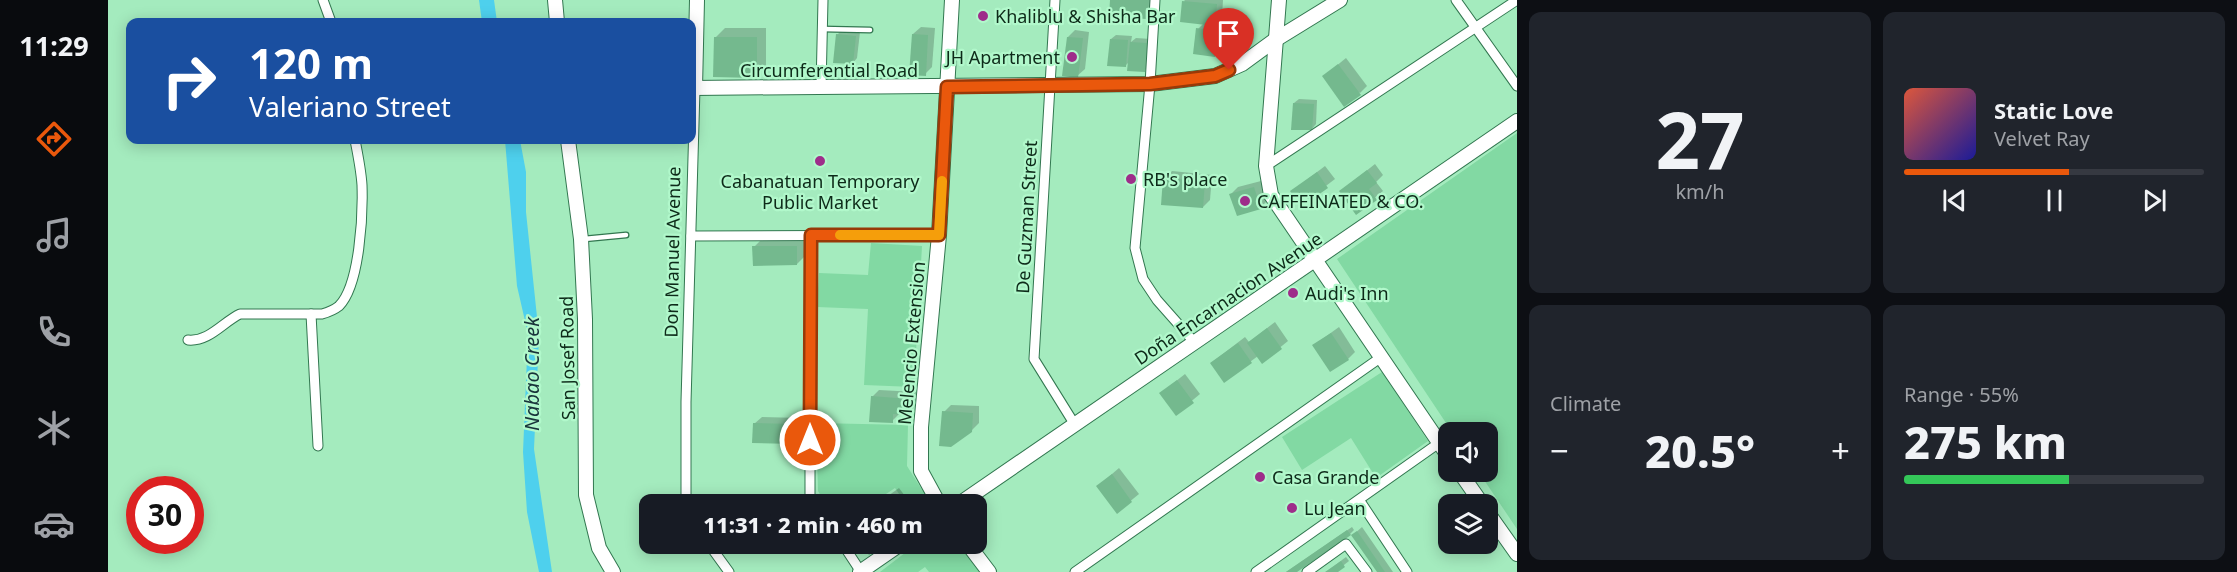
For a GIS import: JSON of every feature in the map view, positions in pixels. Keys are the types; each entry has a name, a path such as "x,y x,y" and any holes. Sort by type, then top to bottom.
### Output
{"street":[{"path":"323,0 330,18"},
{"path":"555,0 557,18"},
{"name":"Don Manuel Avenue","path":"696,22 697,0"},
{"path":"821,88 823,0"},
{"name":"Melencio Extension","path":"934,494 921,471 921,427 939,235 952,0"},
{"name":"De Guzman Street","path":"1055,0 1034,359 1075,424"},
{"path":"1155,0 1135,248 1143,279 1156,300 1195,343"},
{"path":"1279,0 1266,166 1271,195 1438,442"},
{"name":"Circumferential Road","path":"696,88 1150,84 1215,76 1242,64 1275,40 1340,0"},
{"path":"1456,0 1517,86"},
{"path":"1266,166 1517,0"},
{"name":"Doña Encarnacion Avenue","path":"974,494 1517,122"},
{"path":"188,340 197,341 207,337 240,314 311,314 333,311 346,295 351,283 362,185 356,144"},
{"name":"San Josef Road","path":"569,144 581,239 585,319 586,495 599,548 614,572"},
{"name":"Don Manuel Avenue","path":"686,494 692,144"},
{"path":"810,494 811,235"},
{"path":"691,236 939,235"},
{"path":"311,314 318,446"},
{"path":"1075,572 1380,358"},
{"path":"1256,572 1438,444"},
{"path":"1359,501 1407,572"},
{"path":"1498,527 1517,554"},
{"path":"1307,572 1346,544 1366,572"},
{"path":"716,554 729,572"},
{"path":"849,554 861,572 886,554"},
{"path":"975,554 989,572"}],"lane":[{"path":"822,29 870,30"},
{"path":"581,239 626,235"}],"green space":[{"path":"1517,133 1517,529 1498,501 1498,494 1493,494 1485,482 1498,482 1498,422 1445,422 1337,259"},
{"path":"871,243 922,246 914,387 864,385 868,309 817,307 819,273 868,275"},
{"path":"1382,372 1428,441 1376,478 1351,438 1302,470 1282,437"},
{"path":"816,423 908,425 907,466 925,494 899,494 895,488 886,494 820,494"},
{"path":"904,554 966,554 979,572 929,572 925,567 918,572 880,572"}],"water":[{"path":"479,0 494,0 496,18 481,18"},
{"name":"Nabao Creek","path":"505,144 521,144 526,172 526,212 539,336 534,449 552,572 539,572 527,512 523,452 528,334 517,286"}],"building":[{"path":"1110,0 1149,0 1147,19 1109,17"},
{"path":"1182,1 1217,4 1215,26 1180,22"},
{"path":"1196,28 1218,31 1215,57 1193,54"},
{"path":"836,34 856,36 853,64 833,63"},
{"path":"912,34 928,35 926,76 909,75"},
{"path":"714,37 757,37 757,78 713,77"},
{"name":"JH Apartment","path":"1067,37 1083,38 1078,78 1062,76"},
{"path":"1110,39 1128,40 1126,67 1107,66"},
{"path":"1130,42 1147,43 1145,72 1127,71"},
{"path":"1338,64 1361,95 1344,107 1322,76"},
{"path":"1293,103 1314,104 1312,130 1291,130"},
{"path":"1367,170 1377,183 1369,189 1377,200 1356,215 1339,191"},
{"path":"1317,172 1328,188 1301,207 1290,191"},
{"path":"1163,178 1205,181 1203,208 1161,205"},
{"name":"CAFFEINATED & CO.","path":"1254,187 1261,209 1237,216 1229,194"},
{"path":"752,246 797,246 797,265 753,266"},
{"path":"1267,328 1282,349 1262,364 1247,343"},
{"path":"1331,333 1349,360 1330,372 1312,345"},
{"path":"1238,343 1252,363 1224,383 1210,363"},
{"path":"1177,380 1194,403 1176,416 1159,393"},
{"path":"871,396 910,399 909,415 893,414 893,423 869,422"},
{"path":"942,411 973,413 972,432 951,447 939,446"},
{"path":"753,423 795,424 794,444 752,443"},
{"path":"1112,474 1132,502 1117,514 1096,486"},
{"path":"1347,530 1351,535 1297,572 1286,572"},
{"path":"1357,531 1385,572 1377,572 1351,535"},
{"path":"1341,561 1345,567 1338,572 1325,572"}],"slow traffic":[{"path":"840,235 939,235 942,181"}],"place":[{"name":"Khaliblu & Shisha Bar","path":"983,16"},
{"name":"JH Apartment","path":"1072,57"},
{"name":"Cabanatuan Temporary Public Market","path":"820,161"},
{"name":"RB's place","path":"1131,179"},
{"name":"CAFFEINATED & CO.","path":"1245,201"},
{"name":"Audi's Inn","path":"1293,293"},
{"name":"Casa Grande","path":"1260,477"},
{"name":"Lu Jean","path":"1292,508"}],"route":[{"path":"810,440 811,235 939,235 947,87 1150,84 1215,76 1229,70"}]}
